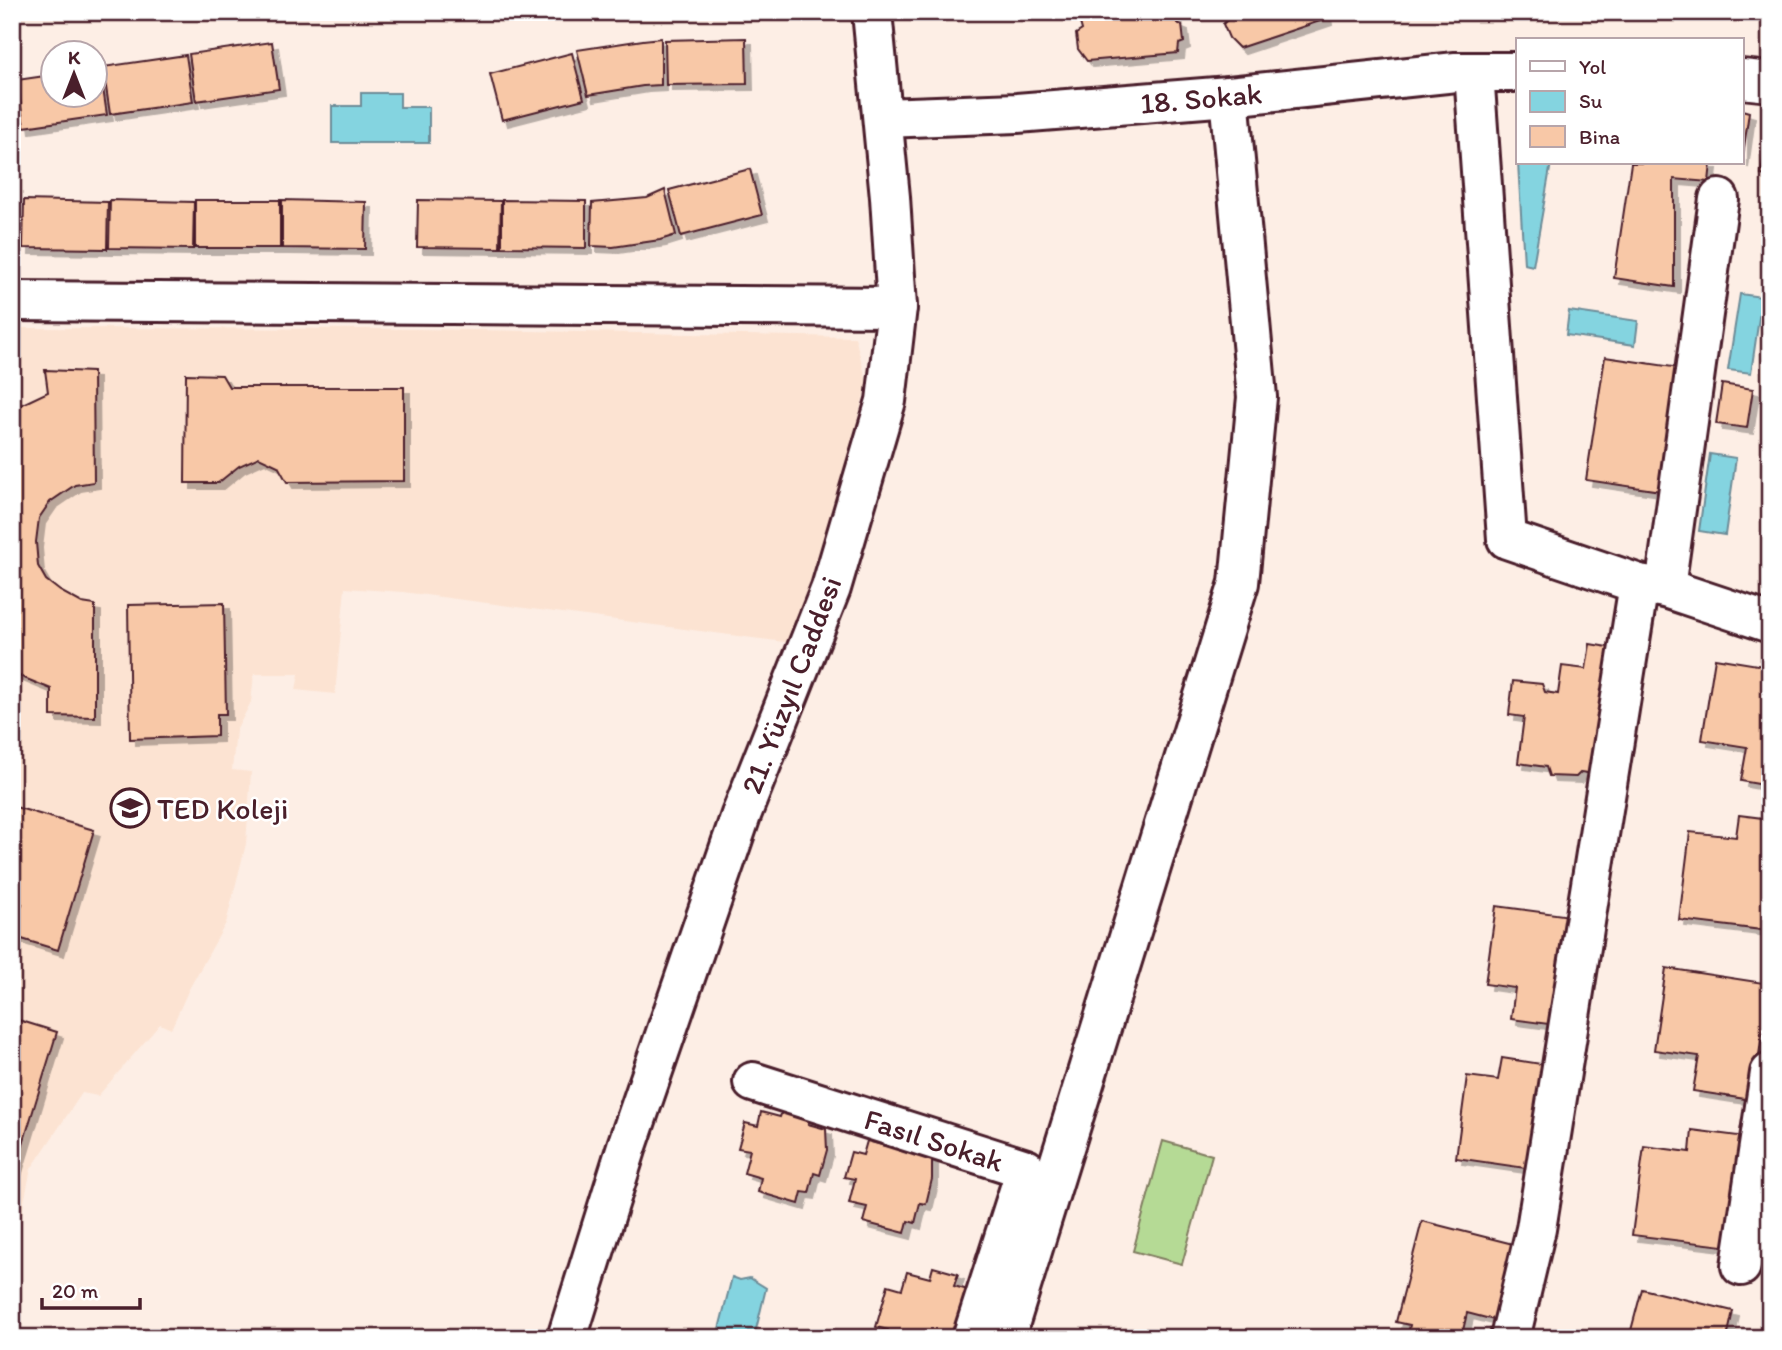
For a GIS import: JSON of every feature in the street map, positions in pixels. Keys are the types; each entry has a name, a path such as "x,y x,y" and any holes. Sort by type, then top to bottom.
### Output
{"street":[{"name":"21. Yüzyıl Caddesi","path":"567,1338 627,1146 737,828 831,588 886,401 897,307 890,197 872,12"},
{"name":"18. Sokak","path":"883,118 1017,113 1229,96 1456,72 1516,72"},
{"path":"1474,72 1507,539 1770,623"},
{"path":"1744,79 1770,82"},
{"path":"1005,1338 1239,583 1257,397 1229,96"},
{"path":"1510,1338 1536,1229 1720,199"},
{"path":"12,301 897,307"},
{"path":"1741,1266 1770,1073"},
{"name":"Fasıl Sokak","path":"754,1082 1026,1169 972,1338"}],"shaded area":[{"name":"TED Koleji","path":"12,328 416,329 855,337 867,383 799,644 403,592 345,588 335,694 296,690 299,674 254,674 251,702 236,731 232,770 251,772 246,844 226,923 189,989 171,1029 160,1024 98,1096 82,1093 31,1169 18,1244 12,1254"}],"green space":[{"path":"1163,1141 1212,1155 1182,1264 1133,1251"}],"water":[{"path":"361,93 400,93 400,107 429,107 429,143 332,143 332,106 361,106"},
{"path":"1518,164 1551,164 1533,266 1524,264"},
{"path":"1740,294 1762,297 1751,373 1728,370"},
{"path":"1569,311 1638,321 1635,345 1566,335"},
{"path":"1710,454 1736,458 1725,535 1699,531"},
{"path":"732,1277 740,1280 750,1278 766,1288 754,1338 717,1337"}],"building":[{"path":"1087,12 1176,14 1177,23 1182,25 1184,42 1179,44 1178,53 1087,61 1078,49 1076,34 1082,30 1080,23 1089,22"},
{"path":"1325,12 1326,19 1239,48 1229,38 1223,24 1227,20 1224,13"},
{"path":"661,38 661,85 588,95 577,50"},
{"path":"746,38 747,84 666,85 665,40"},
{"path":"272,42 279,89 196,101 189,54"},
{"path":"572,53 584,99 502,120 490,74"},
{"path":"186,55 193,102 110,114 108,66"},
{"path":"38,77 38,108 106,108 107,115 24,127 17,80"},
{"path":"1744,111 1749,112 1744,148"},
{"path":"1767,133 1770,133 1770,177 1761,175"},
{"path":"1631,164 1711,164 1709,182 1674,179 1674,287 1614,278"},
{"path":"750,169 762,215 681,236 669,190"},
{"path":"665,190 676,235 613,247 591,246 592,203 647,198"},
{"path":"24,200 108,202 107,249 23,248"},
{"path":"110,200 194,202 193,249 109,248"},
{"path":"195,200 280,200 280,248 195,248"},
{"path":"282,200 366,202 365,249 282,248"},
{"path":"418,200 501,201 500,248 417,247"},
{"path":"502,200 586,201 586,248 502,247"},
{"path":"1605,357 1680,368 1661,491 1586,480"},
{"path":"45,370 93,372 94,482 75,485 50,502 39,518 36,542 38,566 46,580 82,603 95,605 95,717 51,716 51,689 12,673 12,409 48,392"},
{"path":"186,374 222,375 229,387 404,387 404,481 287,482 278,466 259,457 239,466 218,483 185,483"},
{"path":"1722,384 1753,389 1747,428 1716,424"},
{"path":"224,603 226,714 217,714 217,736 130,739 128,605"},
{"path":"1590,644 1620,649 1600,775 1581,772 1576,777 1549,776 1546,767 1518,763 1524,717 1509,715 1513,681 1542,684 1545,692 1558,694 1562,666 1586,669"},
{"path":"1715,658 1770,667 1770,786 1741,781 1747,747 1702,740"},
{"path":"12,806 94,830 58,950 12,936 22,904 12,901"},
{"path":"1739,815 1770,819 1770,931 1679,920 1690,832 1736,837"},
{"path":"1496,906 1578,917 1563,1026 1511,1019 1515,988 1485,984"},
{"path":"1666,968 1770,984 1752,1100 1693,1091 1699,1056 1654,1050"},
{"path":"12,1018 57,1032 12,1180"},
{"path":"1502,1058 1554,1066 1539,1170 1456,1158 1467,1076 1498,1080"},
{"path":"785,1103 812,1110 808,1124 826,1129 827,1150 820,1175 814,1173 809,1193 802,1192 799,1204 758,1192 761,1178 744,1173 750,1150 738,1148 745,1123 758,1126 761,1112 780,1117"},
{"path":"1692,1130 1746,1137 1731,1247 1632,1235 1644,1146 1690,1152"},
{"path":"890,1132 932,1158 932,1179 926,1204 920,1203 915,1223 908,1221 905,1233 863,1222 867,1207 849,1203 855,1179 844,1177 851,1152 863,1155 867,1141 886,1146"},
{"path":"1422,1221 1513,1244 1494,1320 1467,1313 1462,1335 1451,1332 1450,1338 1407,1338 1410,1325 1396,1322"},
{"path":"933,1267 958,1274 954,1286 968,1290 956,1338 886,1336 888,1330 876,1327 888,1285 902,1289 907,1272 930,1278"},
{"path":"1642,1289 1733,1311 1727,1338 1629,1338"}],"place":[{"name":"TED Koleji","path":"130,808"}]}
